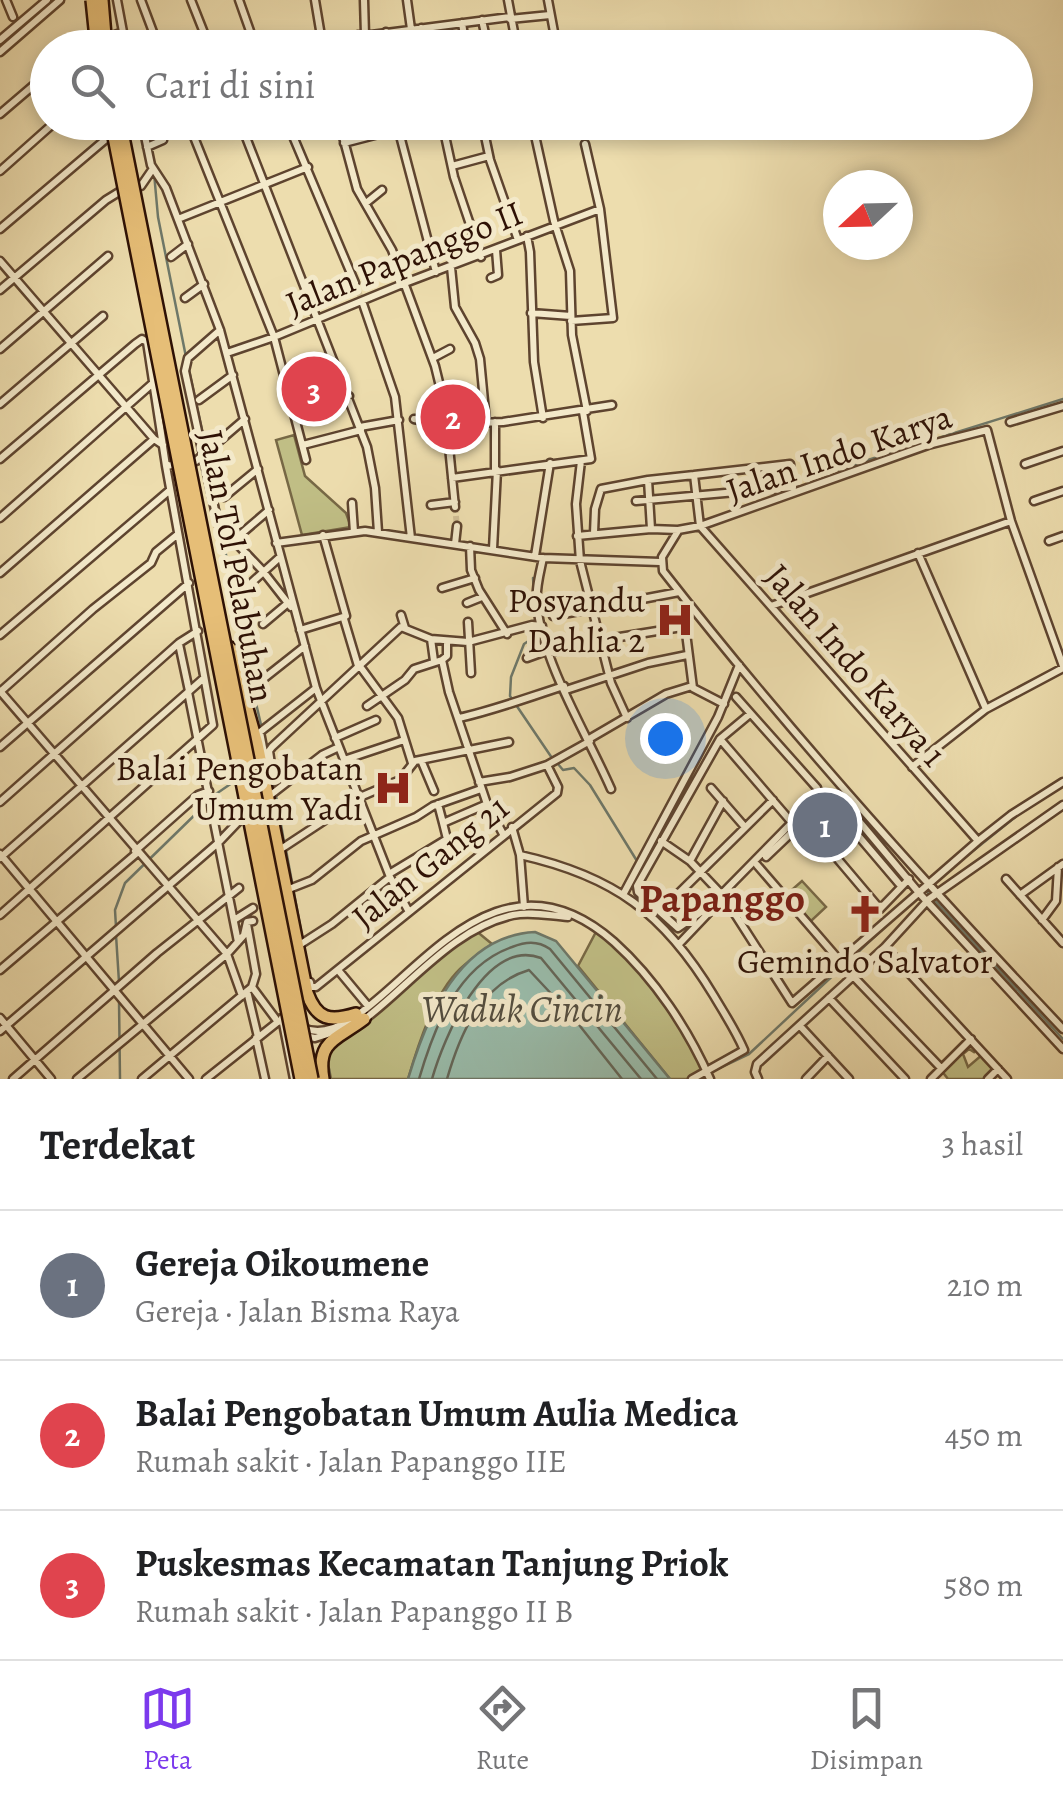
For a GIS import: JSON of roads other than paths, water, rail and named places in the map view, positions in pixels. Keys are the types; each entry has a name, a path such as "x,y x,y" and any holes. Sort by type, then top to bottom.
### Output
{"highway":[{"path":"92,0 94,30"},
{"path":"108,30 111,1"},
{"name":"Jalan Tol Pelabuhan","path":"114,140 298,1079"},
{"name":"Jalan Tol Pelabuhan","path":"124,140 312,1079"},
{"path":"212,587 250,714 283,887 310,1001 324,1018 363,1013"},
{"path":"323,1079 321,1058 326,1046 363,1013"}],"street":[{"path":"6,0 13,16"},
{"path":"32,18 47,0"},
{"path":"0,52 13,34 60,0"},
{"path":"141,0 152,30"},
{"path":"190,0 202,30"},
{"path":"239,0 250,30"},
{"path":"315,0 320,30"},
{"path":"362,30 364,0"},
{"path":"407,0 411,29"},
{"path":"508,0 513,30"},
{"path":"548,0 553,30"},
{"path":"111,1 122,30"},
{"path":"403,30 550,15"},
{"path":"482,20 484,30"},
{"path":"462,23 463,30"},
{"path":"0,40 13,34"},
{"path":"0,114 30,89"},
{"path":"0,171 35,140"},
{"path":"0,229 105,140"},
{"path":"147,140 153,169 188,244 220,330 320,700 390,875 409,912"},
{"path":"149,146 164,140"},
{"path":"195,140 274,338 306,460"},
{"path":"247,140 361,428 373,473 378,532"},
{"path":"295,140 354,283"},
{"path":"343,140 354,181 392,250 433,358 447,423 455,504 431,505"},
{"path":"344,143 355,140"},
{"path":"405,140 436,272"},
{"path":"446,140 482,256"},
{"path":"486,140 530,252 534,362 542,418"},
{"path":"452,478 593,456 571,318 570,271 538,140"},
{"path":"531,313 613,318 600,210 585,144"},
{"path":"452,166 490,156"},
{"path":"178,220 308,167"},
{"path":"0,290 106,200 141,186 153,169"},
{"path":"366,203 382,190"},
{"name":"Jalan Papanggo II","path":"226,353 274,338 600,210"},
{"path":"171,256 188,244"},
{"path":"491,278 498,276 496,250"},
{"path":"0,349 108,256"},
{"path":"0,261 158,442"},
{"path":"451,267 455,307 480,360 490,422 496,470 493,550"},
{"path":"185,298 204,284"},
{"path":"362,301 391,380 411,538"},
{"path":"0,404 104,316"},
{"path":"220,330 187,360 205,454 204,471 212,488 220,527 262,570 295,612"},
{"path":"0,460 140,340 148,343 158,442 168,478 166,492 206,677 212,727 0,914"},
{"path":"433,358 450,349"},
{"path":"199,400 233,375"},
{"path":"0,518 150,385"},
{"path":"294,411 348,396"},
{"path":"414,420 490,422 542,418 612,405"},
{"path":"1010,422 1063,406"},
{"path":"166,466 190,464 245,419"},
{"path":"303,446 399,420"},
{"name":"Jalan Indo Karya","path":"577,536 651,528 678,530 928,445 987,430 1011,521 1063,667"},
{"path":"0,574 158,442"},
{"path":"1025,464 1063,450"},
{"path":"581,460 576,504 580,561 610,676 626,718"},
{"path":"550,463 536,592 539,626 611,788"},
{"path":"594,534 594,509 601,489 790,464 793,490 636,501"},
{"path":"224,497 258,469"},
{"path":"168,478 178,472 204,471"},
{"path":"694,475 699,523"},
{"path":"648,480 651,528"},
{"path":"1034,501 1063,491"},
{"path":"0,634 166,492"},
{"path":"352,503 354,532"},
{"path":"231,537 269,510"},
{"path":"771,606 1011,521"},
{"name":"Jalan Indo Karya 1","path":"699,523 978,842"},
{"path":"456,526 456,544"},
{"path":"660,562 678,530"},
{"path":"276,542 378,532 539,557 660,562"},
{"path":"323,535 358,666 398,718 404,740 434,791"},
{"path":"1049,540 1063,536"},
{"path":"175,538 156,552 151,564 93,608 0,692 227,954 247,991 265,1079"},
{"path":"470,546 470,566 482,597 500,618 507,634"},
{"path":"918,554 986,709"},
{"path":"239,594 280,557"},
{"path":"660,562 679,592 739,665 927,884 928,895 1063,1049"},
{"path":"442,588 475,578"},
{"path":"0,747 185,587"},
{"path":"554,616 679,592"},
{"path":"467,603 482,597"},
{"path":"263,624 288,603"},
{"path":"401,616 405,628"},
{"path":"300,630 344,619"},
{"path":"468,622 471,674"},
{"path":"269,764 269,751 398,630 405,628 447,642 468,642 539,626"},
{"path":"527,658 681,626 686,633 692,686 724,704"},
{"path":"0,802 194,633"},
{"path":"431,639 487,804 503,834"},
{"path":"367,706 405,680 414,668 447,656 447,642"},
{"path":"179,643 238,942"},
{"path":"257,684 305,646"},
{"path":"459,718 687,655"},
{"path":"624,893 724,704 739,665"},
{"path":"912,767 986,709 1063,667"},
{"path":"189,1079 1,856 206,677"},
{"path":"292,889 376,834 480,785 549,764 666,694 692,686"},
{"path":"316,688 264,731 303,943 390,875 447,839 438,804"},
{"path":"736,697 819,794 795,827 758,865 680,928 636,890 720,739 750,714"},
{"path":"335,738 376,720"},
{"path":"720,739 795,827"},
{"path":"344,760 404,740"},
{"path":"283,847 360,796 400,780 417,762 509,742"},
{"path":"274,792 339,747"},
{"name":"Jalan Gang 21","path":"303,943 313,987 559,790 549,764"},
{"path":"927,884 1021,808 1063,782"},
{"path":"711,788 744,826"},
{"path":"0,970 198,795 209,798"},
{"path":"680,943 795,827 830,796 838,796 909,880 1063,1029"},
{"path":"690,862 723,800"},
{"path":"675,897 773,800"},
{"path":"444,823 487,804"},
{"path":"661,842 690,862 723,896 790,1002 795,1002 888,918 1063,805"},
{"path":"3,1028 238,822"},
{"path":"888,918 825,844 850,826 901,886"},
{"path":"512,828 520,855 524,910"},
{"path":"520,855 583,872 624,893 680,943 744,1048 742,1054 692,1079"},
{"path":"758,865 840,962"},
{"path":"1020,895 1061,866"},
{"path":"1042,920 1056,902 1061,866"},
{"path":"1006,879 1063,943"},
{"path":"880,910 909,880"},
{"path":"13,1079 238,888"},
{"path":"758,1079 755,1068 885,946 928,895"},
{"path":"234,920 253,908"},
{"path":"247,991 304,1036 315,1038 379,1003 458,942 495,920 524,910 574,917 603,933 641,969 670,1008 708,1074"},
{"path":"77,1079 227,954 250,922 256,974 247,991 142,1079"},
{"path":"885,946 1007,1079"},
{"path":"338,970 363,1013"},
{"path":"853,976 941,1068"},
{"path":"829,998 903,1078"},
{"path":"363,1013 379,1003"},
{"path":"0,1018 3,1028 51,1079"},
{"path":"282,1019 298,1079"},
{"path":"206,1079 282,1019"},
{"path":"800,1026 849,1079"},
{"path":"931,1079 971,1040"},
{"path":"806,1079 828,1056"},
{"path":"988,1079 998,1069"}],"water":[{"name":"Waduk Cincin","path":"535,932 556,941 670,1079 408,1079 436,1006 466,964 509,937"}],"waterway":[{"path":"0,45 53,0"},
{"path":"149,140 153,160"},
{"path":"154,173 158,217 186,357"},
{"path":"189,370 222,523"},
{"path":"807,479 1063,399"},
{"path":"222,531 238,626 262,729"},
{"path":"533,578 536,621"},
{"path":"537,629 539,634 524,644 511,677 510,696 552,758"},
{"path":"558,764 563,770 574,768 590,785 637,861"},
{"path":"271,771 274,788"},
{"path":"213,796 232,783"},
{"path":"276,796 284,842"},
{"path":"116,927 115,910 125,883 208,802"},
{"path":"948,871 1024,810"},
{"path":"286,850 310,979"},
{"path":"926,891 1063,1039"},
{"path":"709,1073 749,1054 901,912"},
{"path":"116,935 119,982"},
{"path":"119,1000 120,1079"},
{"path":"329,1069 330,1079"}],"tunnel":[{"path":"355,283 362,301"},
{"path":"455,507 457,526"}],"place":[{"name":"Puskesmas Kecamatan Tanjung Priok","path":"314,389"},
{"name":"Balai Pengobatan Umum Aulia Medica","path":"453,417"},
{"name":"Posyandu Dahlia 2","path":"675,620"},
{"name":"Balai Pengobatan Umum Yadi","path":"393,788"},
{"name":"Gereja Oikoumene","path":"825,825"},
{"name":"Gemindo Salvator","path":"865,914"}],"district":[{"name":"Papanggo","path":"722,898"}]}
